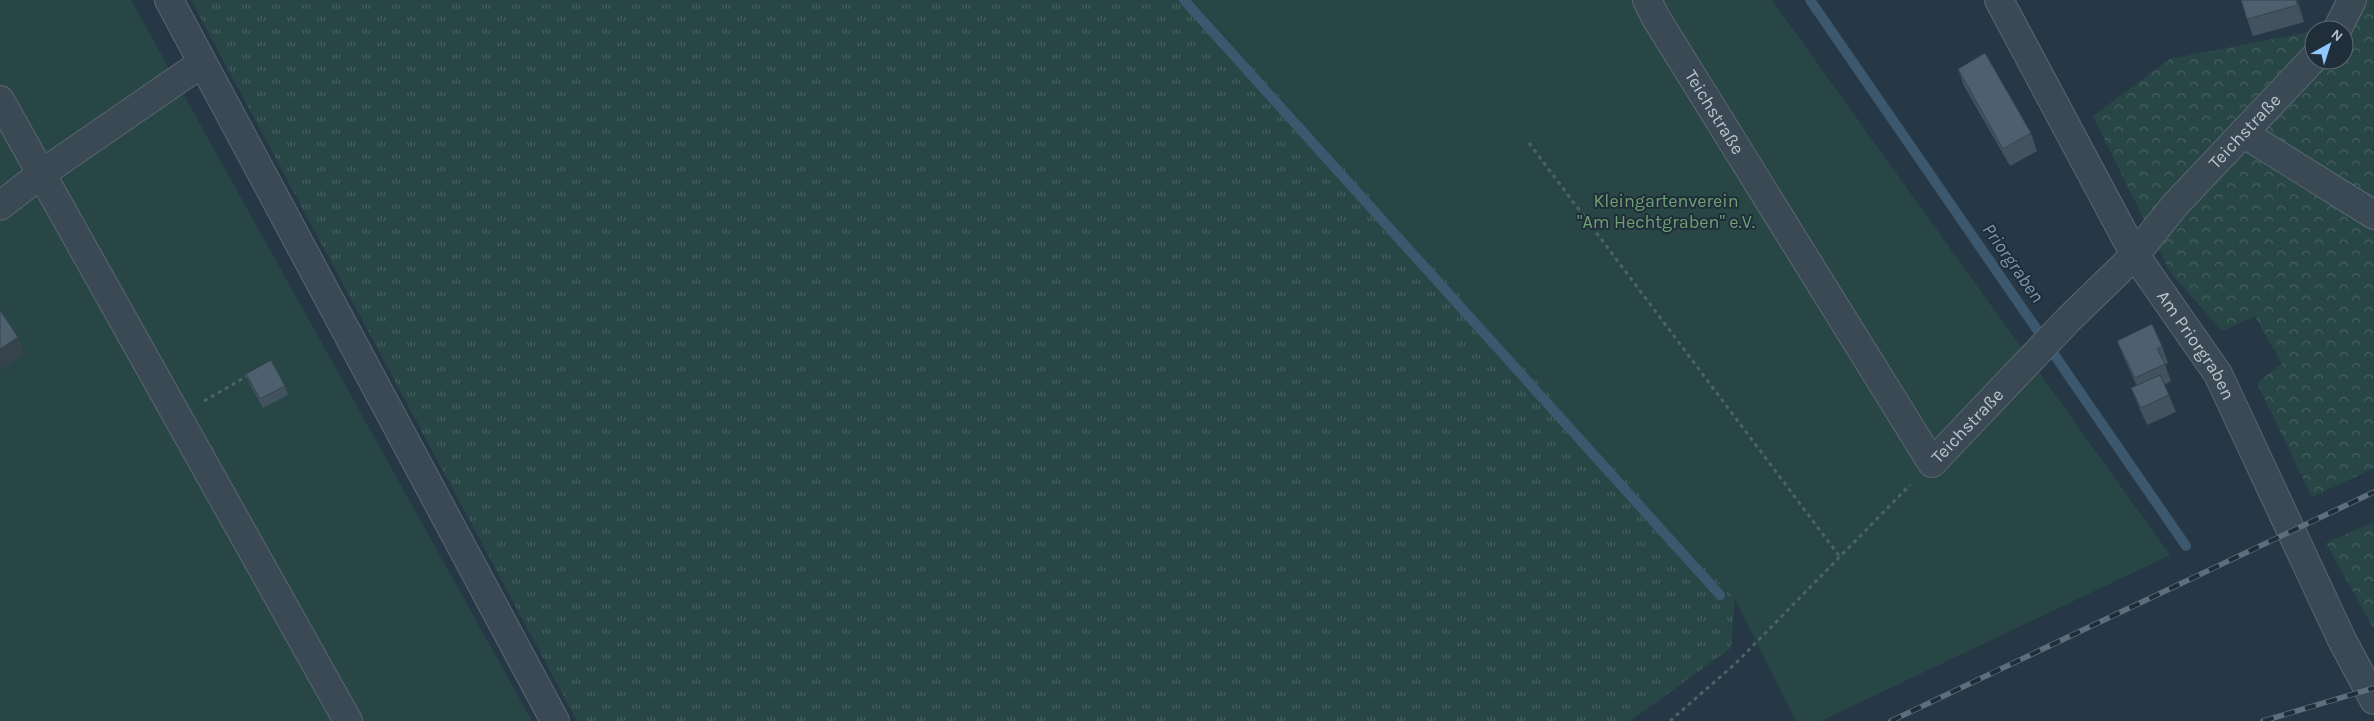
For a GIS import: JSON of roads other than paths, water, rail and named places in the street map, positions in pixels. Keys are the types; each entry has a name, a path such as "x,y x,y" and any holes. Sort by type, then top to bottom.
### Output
{"street":[{"path":"168,0 555,721"},
{"name":"Teichstraße","path":"1647,0 1656,18 1932,463 2069,319 2135,255 2175,205 2304,68"},
{"name":"Am Priorgraben","path":"2000,0 2135,255 2218,374 2334,624 2374,700"},
{"path":"2343,20 2352,0"},
{"path":"0,206 41,174 202,63"},
{"path":"0,100 348,721"},
{"path":"2243,132 2374,214"}],"waterway":[{"path":"1184,0 1720,595"},
{"name":"Priorgraben","path":"1810,0 2186,546"}],"railway":[{"path":"1891,721 2374,492"},
{"path":"2263,721 2374,688"}],"park label":[{"name":"Kleingartenverein \"Am Hechtgraben\" e.V.","path":"1666,211"}]}
